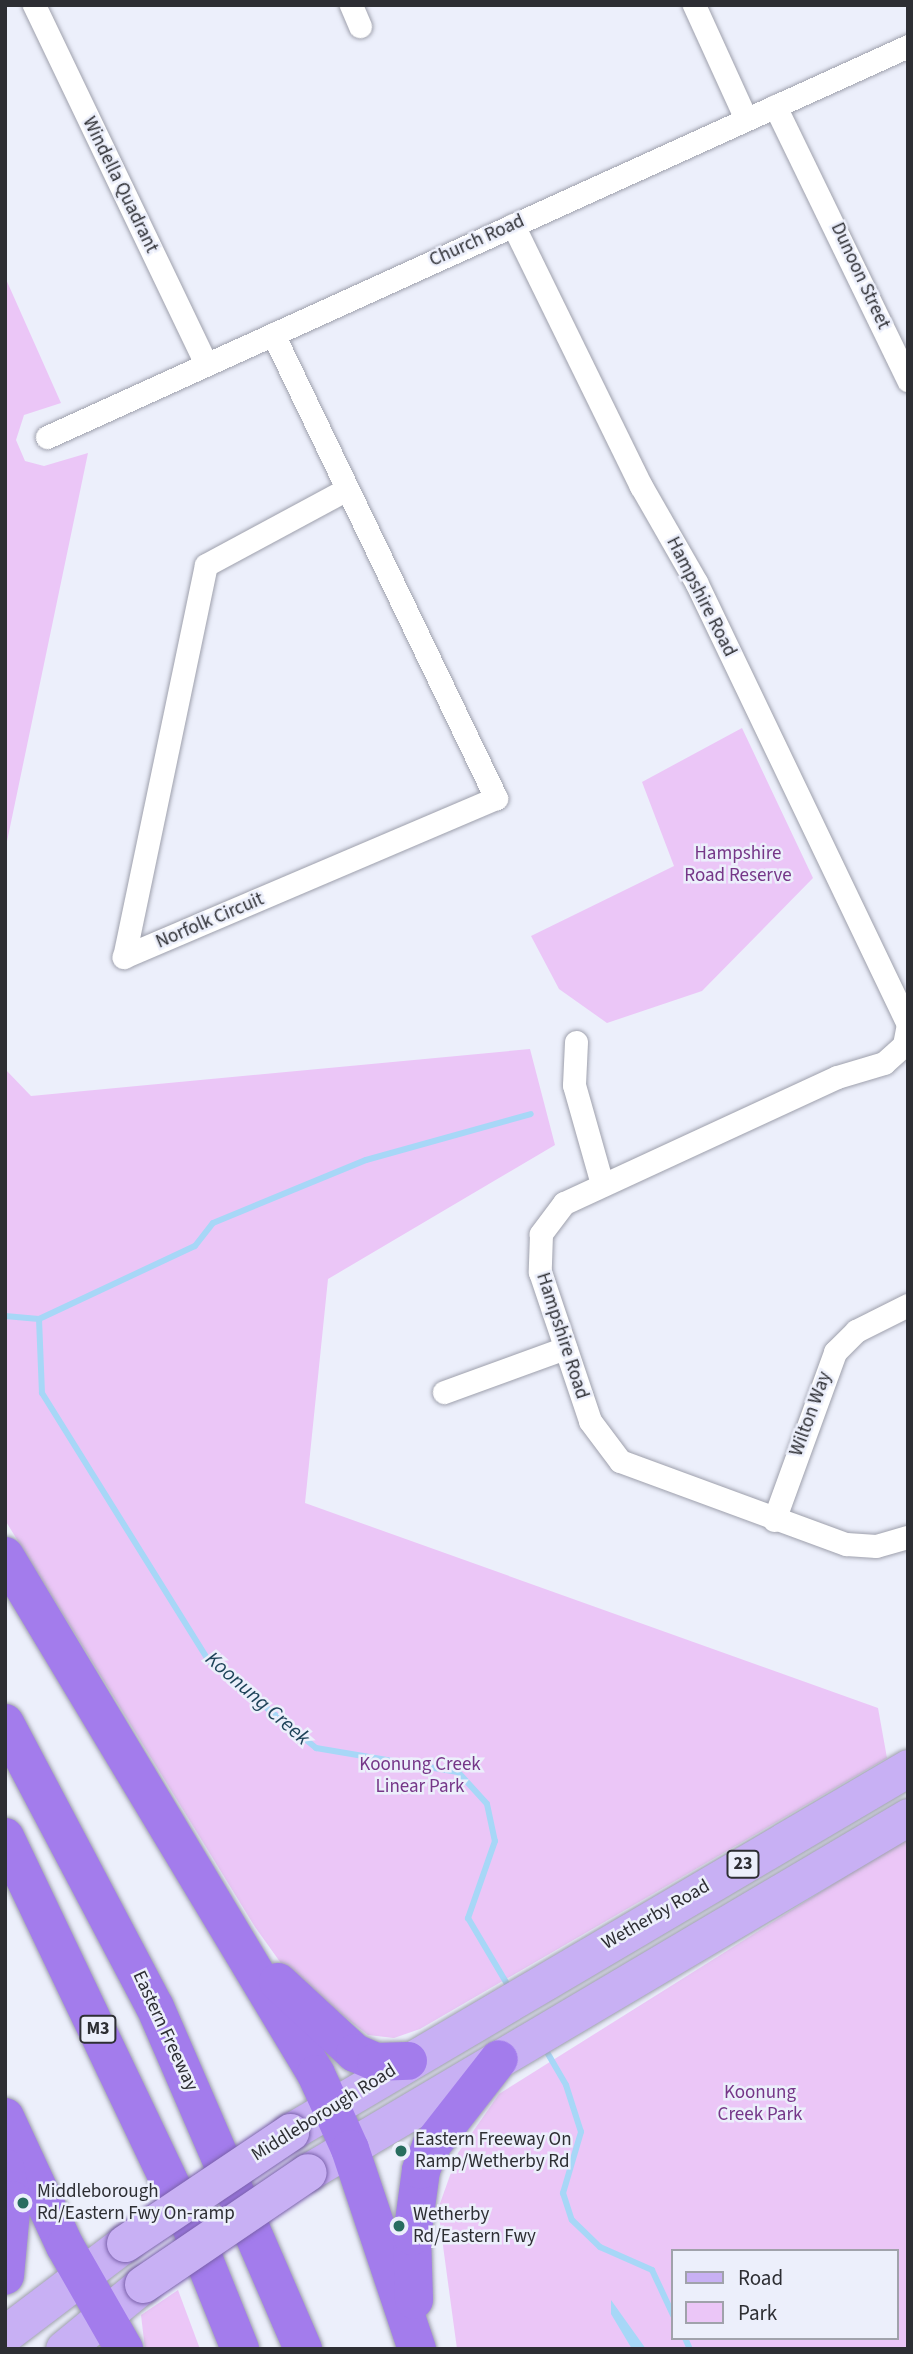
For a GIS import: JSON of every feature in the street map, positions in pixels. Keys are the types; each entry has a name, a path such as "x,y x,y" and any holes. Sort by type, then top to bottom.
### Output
{"highway":[{"path":"5,1556 205,1885 331,2107 351,2149 418,2349"},
{"name":"Eastern Freeway","path":"5,1723 155,2007 303,2349"},
{"name":"M3","path":"5,1837 189,2222 240,2349"},
{"path":"205,1885 306,2011 355,2053 376,2062 408,2061"},
{"path":"418,2349 412,2236 421,2170 431,2146 499,2059"},
{"path":"5,2117 124,2349"},
{"path":"5,2168 12,2200 5,2276"}],"main road":[{"name":"Wetherby Road","path":"477,2020 908,1768"},
{"name":"23","path":"64,2349 143,2284 308,2172 351,2149 908,1817"},
{"name":"Middleborough Road","path":"5,2334 125,2243 290,2132 477,2020"}],"street":[{"name":"Windella Quadrant","path":"34,5 206,364"},
{"path":"694,5 746,119"},
{"name":"Church Road","path":"47,437 908,46"},
{"name":"Dunoon Street","path":"781,103 906,372"},
{"name":"Hampshire Road","path":"513,225 641,486 696,582 881,972 896,1023 899,1050 602,1184 557,1209 538,1243 540,1272 590,1420 620,1461 774,1520 863,1547 908,1536"},
{"name":"Norfolk Circuit","path":"273,334 496,798 124,957 206,565 347,489"},
{"path":"576,1042 573,1085 602,1184"},
{"name":"Wilton Way","path":"774,1520 835,1352 856,1331 908,1305"},
{"path":"444,1392 565,1348"}],"green space":[{"path":"5,277 61,403 24,415 16,440 25,461 44,466 88,453 5,851"},
{"name":"Hampshire Road Reserve","path":"742,728 813,878 702,991 607,1023 559,989 531,936 674,866 642,782"},
{"name":"Koonung Creek Linear Park","path":"530,1049 555,1145 328,1279 305,1503 878,1708 887,1758 420,2029 394,2038 368,2035 288,1973 255,1927 5,1520 5,1069 31,1096"},
{"name":"Koonung Creek Park","path":"908,1837 908,2349 457,2349 438,2209 458,2153 499,2094"},
{"path":"178,2290 200,2349 145,2349 141,2315"}],"water":[{"path":"611,2300 646,2349 632,2349 611,2314"}],"waterway":[{"path":"39,1319 195,1246 213,1223 366,1160 531,1114"},
{"name":"Koonung Creek","path":"5,1316 39,1319 42,1393 209,1661 316,1748 458,1772 487,1804 495,1841 468,1918 510,1989"},
{"name":"Koonung Creek","path":"544,2047 566,2085 581,2132 563,2193 572,2220 600,2247 652,2270 671,2311"},
{"name":"Koonung Creek","path":"686,2340 690,2349"}],"place":[{"name":"Eastern Freeway On Ramp/Wetherby Rd","path":"401,2151"},
{"name":"Middleborough Rd/Eastern Fwy On-ramp","path":"23,2203"},
{"name":"Wetherby Rd/Eastern Fwy","path":"399,2226"}]}
